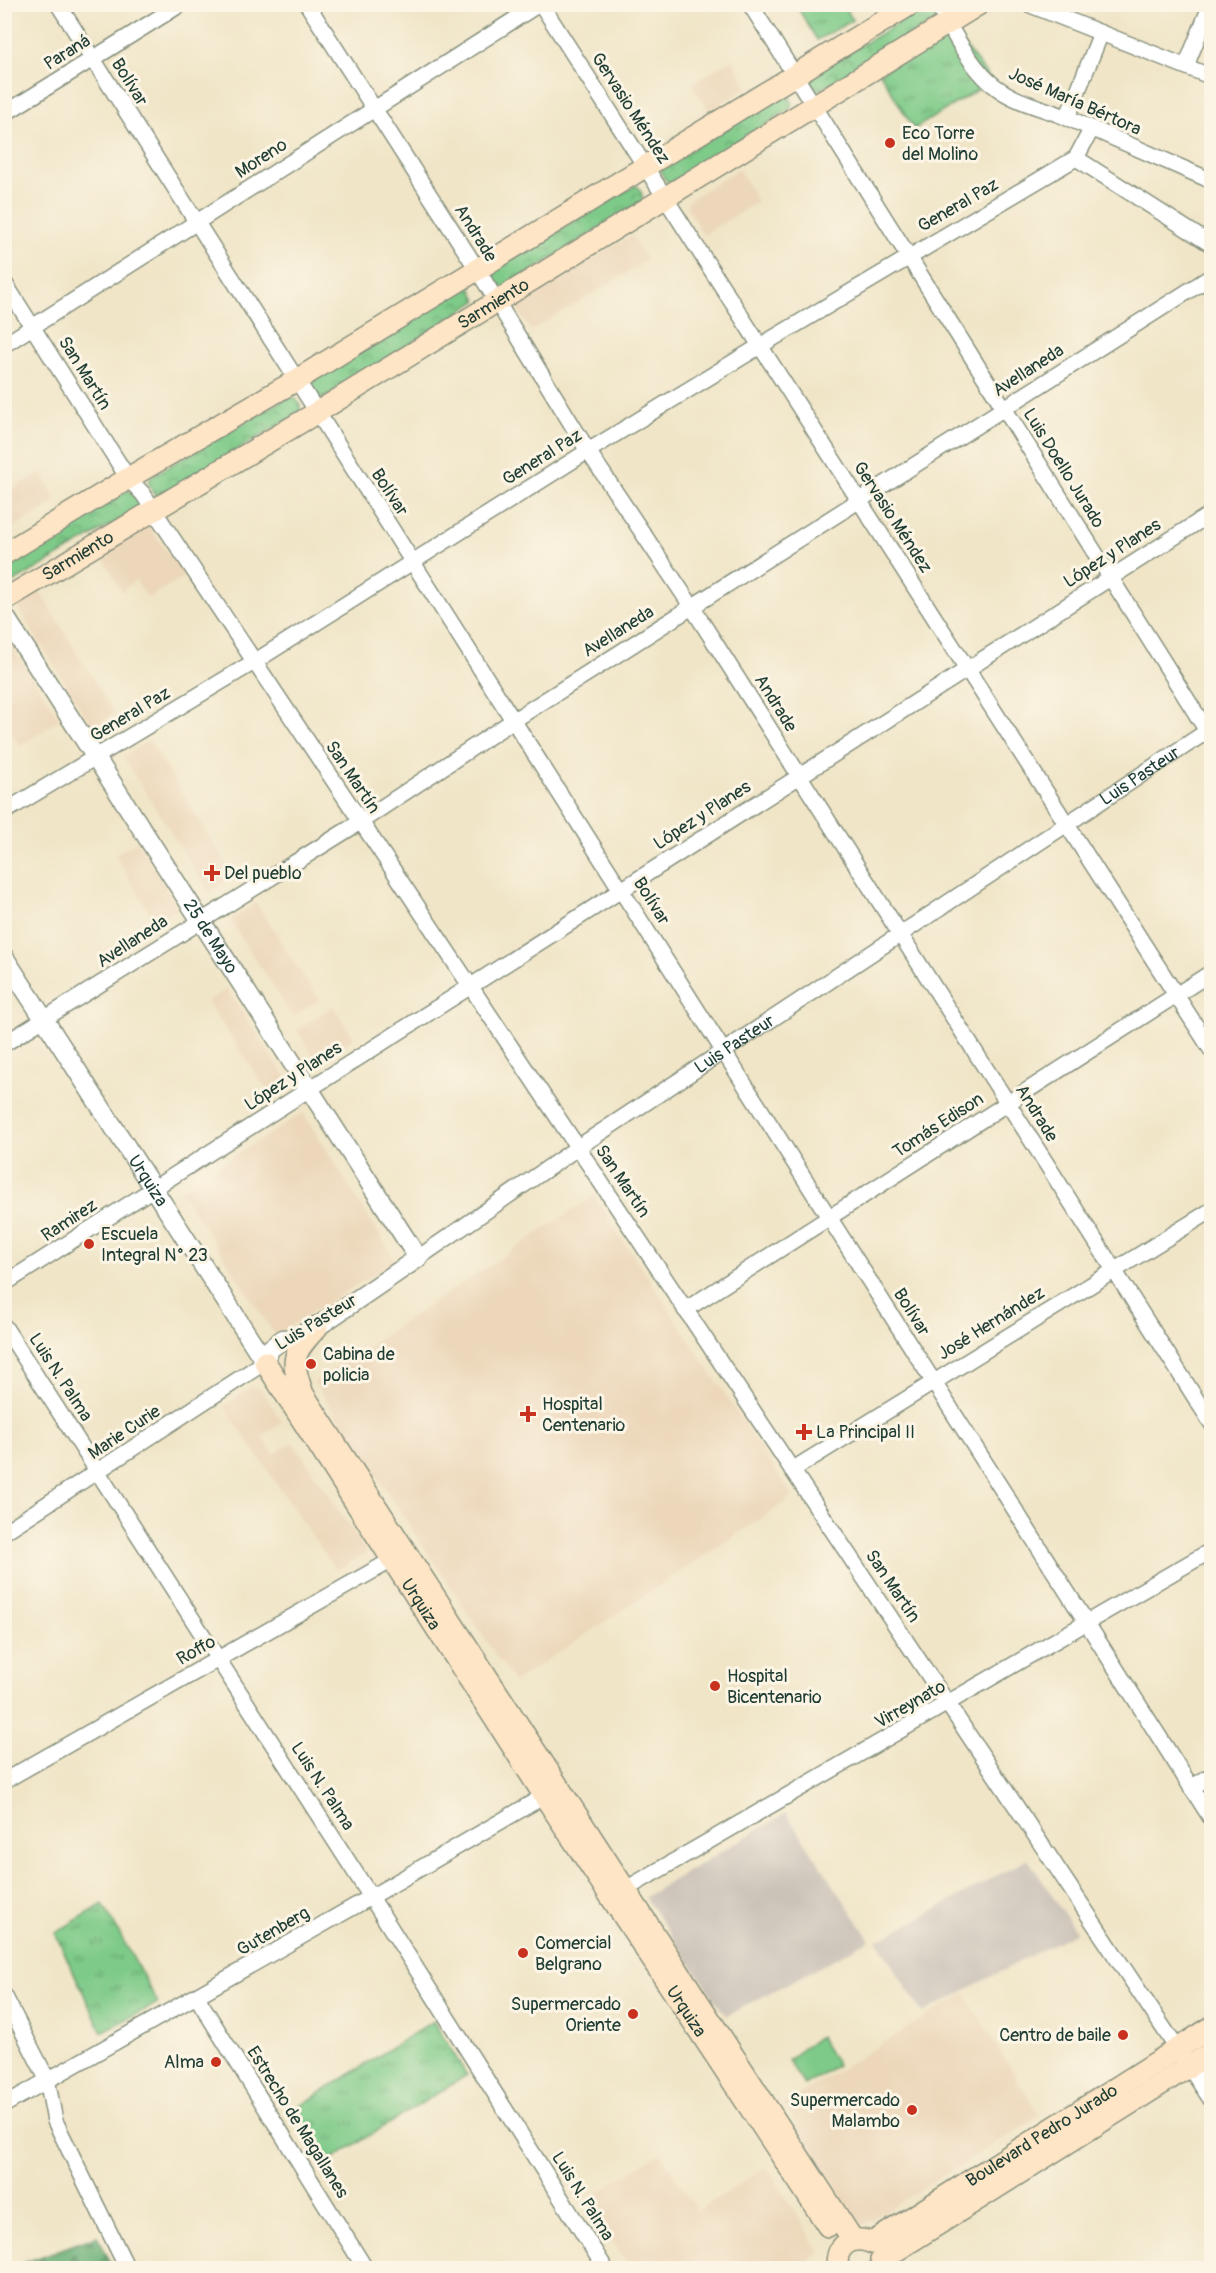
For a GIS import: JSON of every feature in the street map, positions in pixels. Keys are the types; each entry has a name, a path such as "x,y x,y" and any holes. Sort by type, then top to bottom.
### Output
{"main road":[{"path":"4,554 128,478 295,381 911,4"},
{"name":"Sarmiento","path":"4,600 316,413 814,108 948,25 976,5"},
{"name":"Urquiza","path":"317,1327 297,1348 294,1371 303,1394 399,1555"},
{"name":"Urquiza","path":"265,1362 399,1555 855,2258"},
{"name":"Urquiza","path":"552,1791 626,1889 855,2258"},
{"name":"Boulevard Pedro Jurado","path":"855,2258 1212,2027"},
{"name":"Boulevard Pedro Jurado","path":"855,2258 1212,2052"}],"street":[{"name":"Bolívar","path":"58,4 295,381 514,720 1212,1820"},
{"name":"Paraná","path":"4,114 181,4"},
{"name":"Andrade","path":"307,4 477,269 588,451 692,607 1114,1270 1209,1414"},
{"name":"Moreno","path":"4,345 540,4"},
{"name":"Gervasio Méndez","path":"540,4 1212,1051"},
{"name":"Luis Doello Jurado","path":"750,4 907,257 1210,733"},
{"name":"José María Bértora","path":"938,4 948,25 994,87 1010,96 1067,118 1212,181"},
{"path":"1028,4 1212,77"},
{"path":"1186,66 1211,4"},
{"path":"1067,118 1101,33"},
{"path":"1091,130 1076,158 1212,245"},
{"name":"General Paz","path":"4,812 254,662 588,451 760,346 1076,158"},
{"name":"Avellaneda","path":"4,1044 360,822 514,720 1212,276"},
{"name":"San Martín","path":"4,282 128,478 154,510 1212,2101"},
{"name":"López y Planes","path":"154,1188 1212,513"},
{"name":"25 de Mayo","path":"4,615 97,756 199,921 418,1258"},
{"name":"Luis Pasteur","path":"265,1362 270,1348 283,1339 294,1338 317,1327 577,1148 1066,824 1210,733"},
{"name":"Urquiza","path":"4,957 265,1362"},
{"name":"Tomás Edison","path":"685,1310 1212,972"},
{"name":"Ramirez","path":"4,1284 154,1188"},
{"name":"José Hernández","path":"792,1470 1212,1210"},
{"name":"Luis N. Palma","path":"4,1326 371,1897 605,2268"},
{"name":"Marie Curie","path":"4,1533 265,1362"},
{"name":"Virreynato","path":"626,1889 1212,1550"},
{"name":"Roffo","path":"4,1781 399,1555"},
{"path":"1191,1788 1212,1775"},
{"name":"Gutenberg","path":"4,2105 197,1997 552,1791"},
{"path":"4,1995 47,2079 55,2121 127,2268"},
{"name":"Estrecho de Magallanes","path":"197,1997 365,2268"}],"shaded area":[{"path":"732,59 748,87 709,111 692,84"},
{"path":"739,169 757,202 703,235 687,208 689,200"},
{"path":"632,235 646,261 531,331 515,305"},
{"path":"41,472 57,501 5,533 5,494"},
{"path":"146,523 185,576 148,598 135,580 122,592 101,554"},
{"path":"37,587 114,713 93,728 14,601"},
{"path":"5,636 60,719 20,746 5,725"},
{"path":"149,740 234,876 209,892 123,757"},
{"path":"137,841 178,908 155,922 115,855"},
{"path":"256,903 319,1000 293,1017 230,920"},
{"path":"227,989 287,1079 268,1092 207,1002"},
{"path":"333,1006 354,1038 317,1062 297,1030"},
{"path":"303,1113 396,1261 275,1335 180,1190"},
{"name":"Hospital Centenario","path":"594,1196 793,1497 514,1682 314,1382"},
{"path":"251,1387 260,1388 282,1422 261,1437 274,1454 293,1442 367,1552 336,1571 224,1406"},
{"path":"786,1813 870,1940 726,2016 645,1897"},
{"path":"1028,1859 1076,1932 922,2013 877,1941"},
{"name":"Supermercado Malambo","path":"964,1993 1040,2116 860,2227 784,2104"},
{"path":"660,2153 697,2211 767,2167 821,2253 797,2268 630,2268 586,2200"}],"green space":[{"path":"796,5 843,5 853,20 817,40"},
{"path":"929,5 933,6 937,17 934,21 820,90 814,89 810,81 814,73"},
{"path":"942,33 956,35 992,81 914,129 880,73"},
{"path":"786,92 792,102 790,109 673,182 669,183 663,177 661,168"},
{"path":"636,185 641,191 643,200 505,288 494,281 494,269"},
{"path":"466,286 472,289 477,301 322,400 315,394 311,386 312,380"},
{"path":"292,395 300,404 300,412 159,497 153,493 148,482 152,476"},
{"path":"128,490 139,500 138,509 4,588 4,562"},
{"path":"103,1904 158,2003 102,2032 55,1933"},
{"path":"433,2021 467,2075 330,2160 291,2112"},
{"path":"819,2036 837,2065 804,2085 788,2060"},
{"path":"97,2236 114,2268 10,2268"}],"place":[{"name":"Eco Torre del Molino","path":"890,143"},
{"name":"Del pueblo","path":"212,873"},
{"name":"Escuela Integral N° 23","path":"89,1244"},
{"name":"Cabina de policia","path":"311,1364"},
{"name":"Hospital Centenario","path":"528,1414"},
{"name":"La Principal II","path":"804,1432"},
{"name":"Hospital Bicentenario","path":"715,1686"},
{"name":"Comercial Belgrano","path":"523,1953"},
{"name":"Supermercado Oriente","path":"633,2014"},
{"name":"Centro de baile","path":"1123,2035"},
{"name":"Alma","path":"216,2062"},
{"name":"Supermercado Malambo","path":"912,2110"}]}
